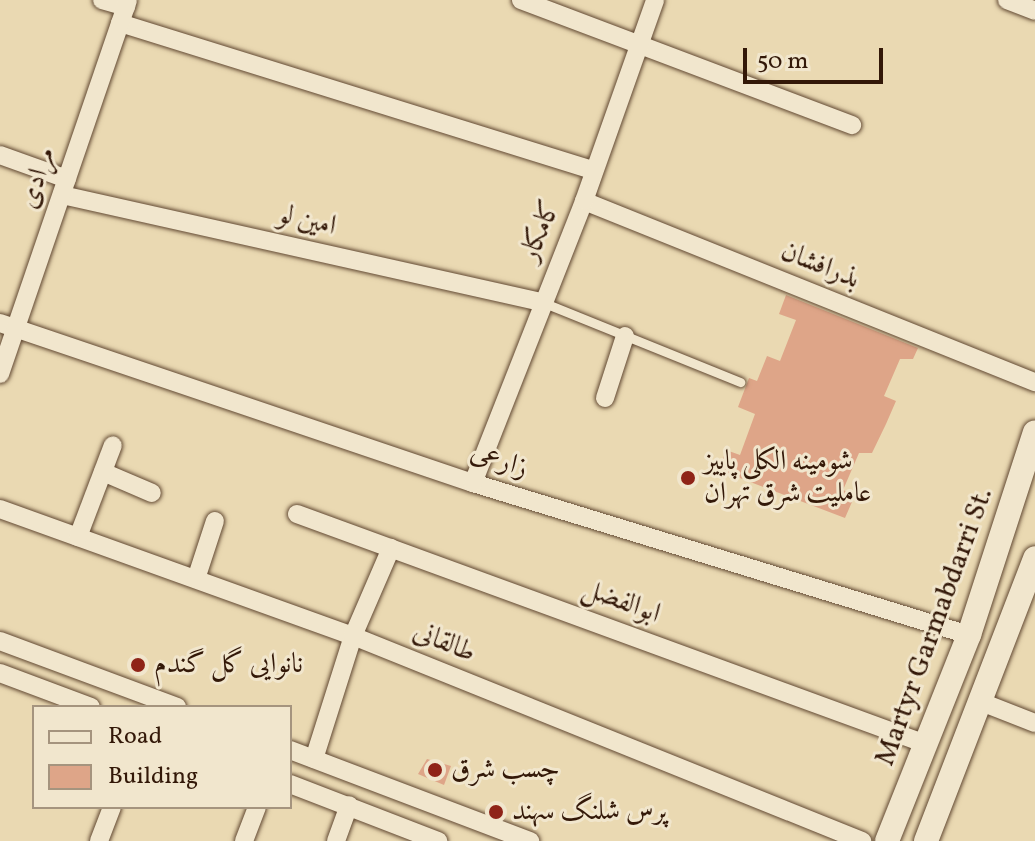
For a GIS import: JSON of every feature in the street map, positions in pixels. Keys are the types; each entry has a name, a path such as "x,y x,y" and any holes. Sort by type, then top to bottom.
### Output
{"main road":[{"name":"Martyr Garmabdarri St.","path":"887,841 969,635 1035,432"},
{"path":"926,841 1035,558"}],"street":[{"path":"102,0 593,170"},
{"path":"521,0 852,125"},
{"name":"کامکار","path":"473,483 541,302 584,201 655,0"},
{"path":"1007,0 1035,11"},
{"name":"مرادی","path":"0,374 8,326 64,187 125,10"},
{"name":"امین لو","path":"0,155 64,187 541,302"},
{"name":"بذرافشان","path":"584,201 1035,382"},
{"name":"زارعی","path":"8,326 473,483 969,635"},
{"path":"605,398 625,336"},
{"path":"78,537 113,445"},
{"path":"103,472 152,493"},
{"name":"طالقانی","path":"0,509 353,636 862,841"},
{"name":"ابوالفضل","path":"297,514 926,744"},
{"path":"196,579 215,521"},
{"path":"314,759 353,636 391,548"},
{"path":"0,641 172,705"},
{"path":"0,673 86,705"},
{"path":"981,702 1035,723"},
{"path":"292,751 530,841"},
{"path":"292,785 438,841"},
{"path":"336,841 349,805"},
{"path":"99,841 111,809"},
{"path":"244,841 256,809"}],"lane":[{"path":"541,302 740,382"}],"building":[{"path":"786,295 918,348 913,359 900,359 884,396 896,401 886,424 872,453 859,453 843,490 855,495 845,518 719,470 726,450 740,455 755,414 738,407 749,378 757,381 767,356 780,361 796,320 779,314"},
{"name":"چسب شرق","path":"427,759 451,766 444,785 418,774"}],"place":[{"name":"شومینه الکلی پاییز عاملیت شرق تهران","path":"688,478"},
{"name":"نانوایی گل گندم","path":"138,665"},
{"name":"چسب شرق","path":"435,770"},
{"name":"پرس شلنگ سهند","path":"496,812"}]}
